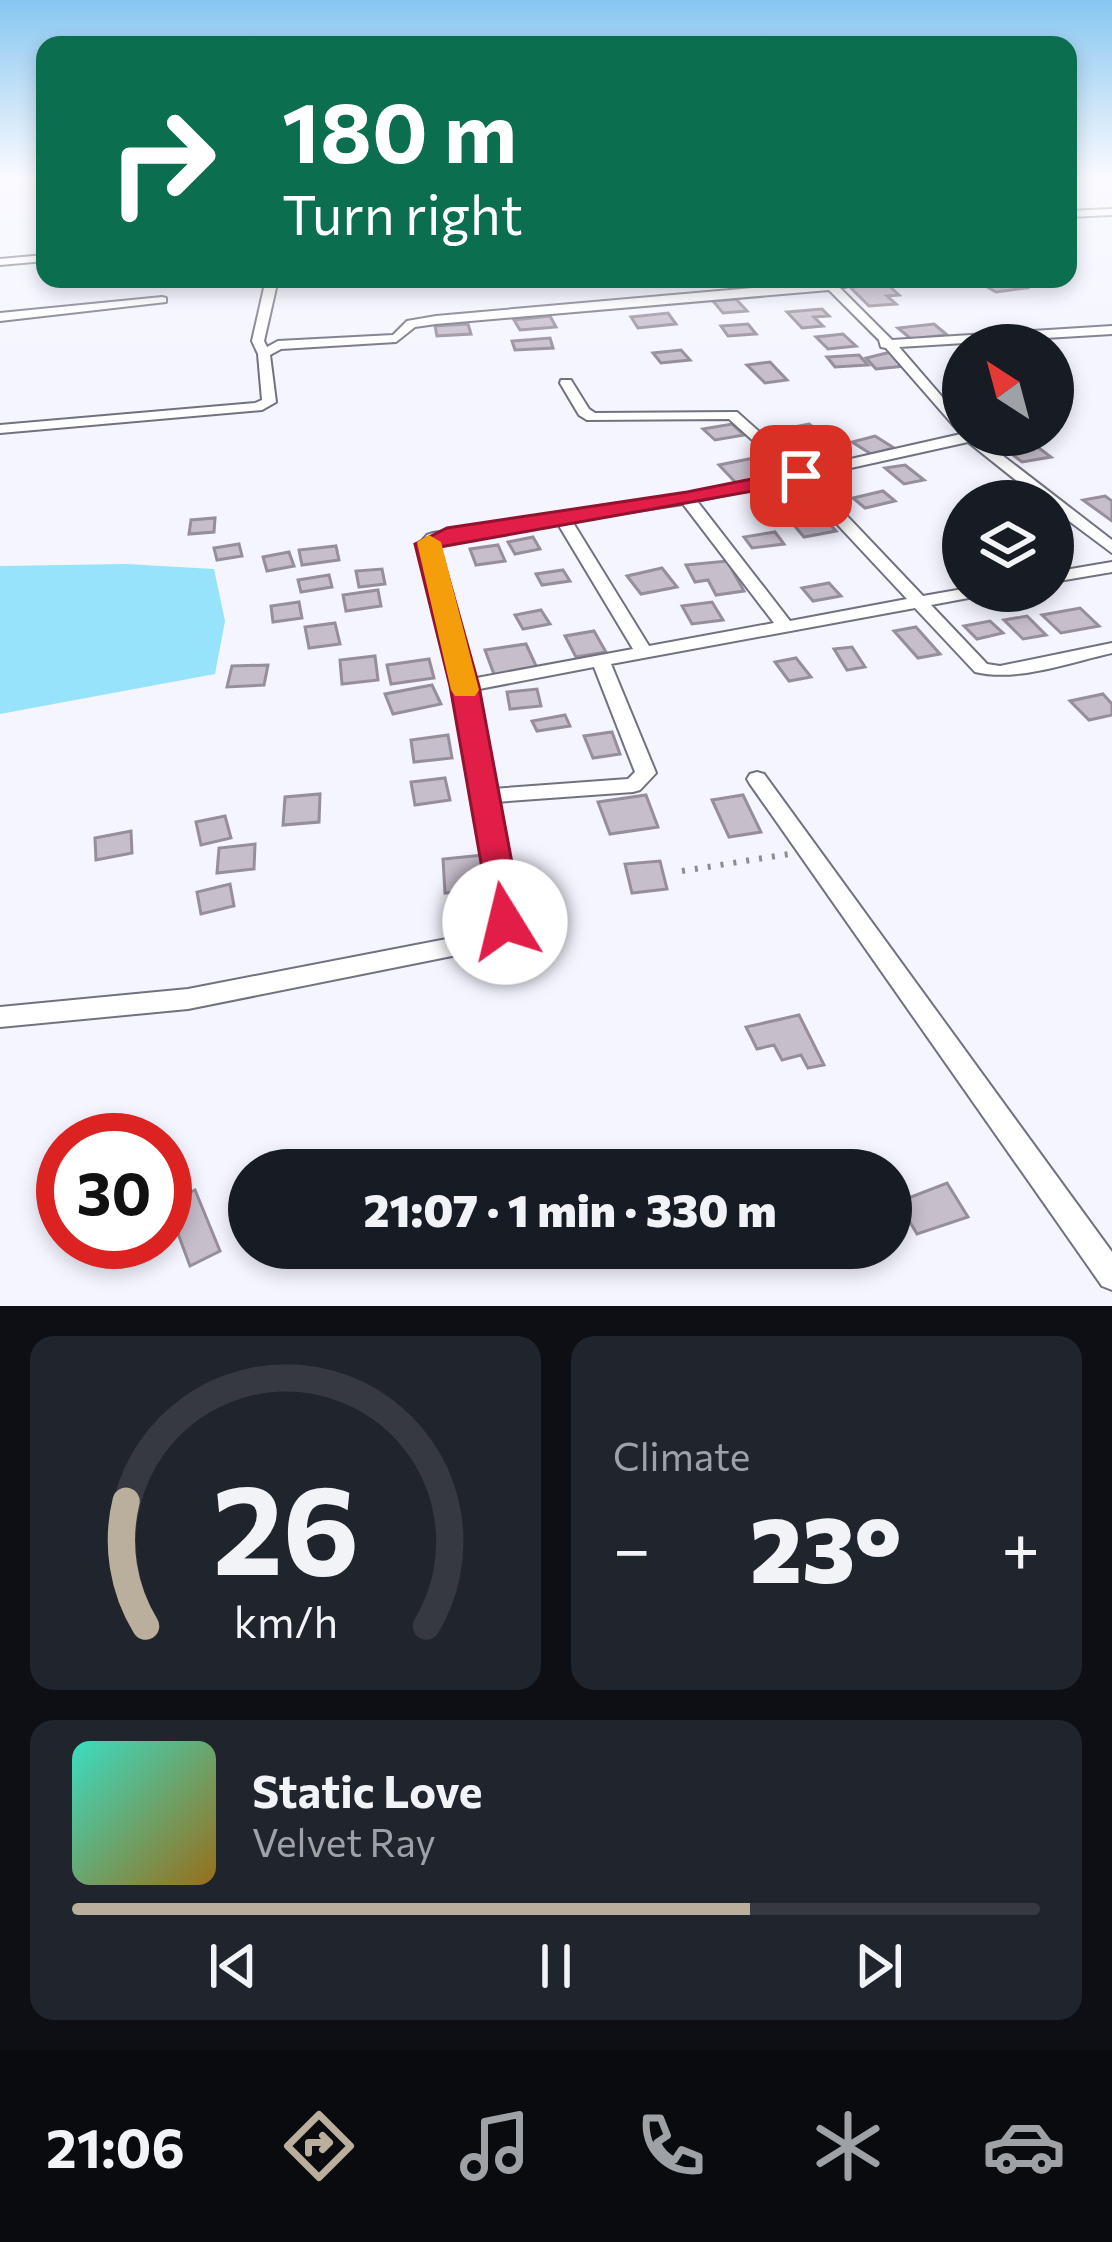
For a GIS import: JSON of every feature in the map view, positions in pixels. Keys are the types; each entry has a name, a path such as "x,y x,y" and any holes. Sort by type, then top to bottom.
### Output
{"street":[{"path":"0,262 36,259"},
{"path":"0,429 257,407 269,402 258,341 270,288"},
{"path":"264,354 278,345 396,338 411,324 436,320 809,288"},
{"path":"834,288 872,323 885,344 942,403"},
{"path":"0,317 162,299"},
{"path":"885,344 1112,330"},
{"path":"566,383 592,417 732,415 801,476 982,668 1000,671 1112,648"},
{"path":"0,1017 188,999 462,945 505,922 464,686 427,544 447,535 687,499 942,440"},
{"path":"994,456 1024,480"},
{"path":"687,499 786,627"},
{"path":"562,518 644,652"},
{"path":"1074,519 1112,548"},
{"path":"1074,574 1112,567"},
{"path":"464,686 942,598"},
{"path":"486,796 632,785 646,773 601,661"},
{"path":"757,779 1112,1276"}],"path":[{"path":"682,871 808,851"}],"water":[{"path":"126,564 214,569 225,621 215,674 0,714 0,566"}],"building":[{"path":"851,288 891,288 899,295 887,296 896,304 869,306"},
{"path":"736,299 747,311 723,313 713,301"},
{"path":"822,309 829,316 814,317 823,326 802,328 787,312"},
{"path":"668,313 676,324 638,328 631,317"},
{"path":"550,316 556,327 520,330 514,320"},
{"path":"468,324 471,334 437,336 435,326"},
{"path":"748,324 756,334 728,336 721,326"},
{"path":"934,324 942,336 911,339 898,328"},
{"path":"843,334 856,346 828,349 816,337"},
{"path":"550,338 553,348 515,350 512,341"},
{"path":"681,350 690,360 661,363 653,353"},
{"path":"891,352 905,366 876,369 866,358"},
{"path":"859,355 868,365 835,367 827,357"},
{"path":"770,362 787,380 765,383 747,365"},
{"path":"732,424 744,435 715,440 703,429"},
{"path":"809,424 822,434 791,440 778,430"},
{"path":"875,436 894,448 871,454 852,442"},
{"path":"1014,456 1051,457 1022,462"},
{"path":"754,458 775,479 739,486 719,465"},
{"path":"905,465 924,480 904,484 885,468"},
{"path":"883,491 895,501 865,508 853,498"},
{"path":"800,493 815,505 794,510 779,498"},
{"path":"1105,496 1112,501 1112,521 1083,500"},
{"path":"215,518 214,532 189,534 191,520"},
{"path":"825,519 836,531 804,537 793,524"},
{"path":"775,532 784,544 752,548 744,537"},
{"path":"533,537 540,549 515,554 508,542"},
{"path":"239,544 242,556 217,560 214,548"},
{"path":"498,545 505,561 476,565 470,549"},
{"path":"336,546 339,560 302,565 299,550"},
{"path":"289,552 294,566 267,571 263,557"},
{"path":"727,561 744,591 716,595 708,580 695,582 686,565"},
{"path":"662,568 677,587 641,594 627,576"},
{"path":"382,569 385,584 359,587 356,571"},
{"path":"563,570 570,581 542,585 536,574"},
{"path":"329,575 332,587 301,592 298,580"},
{"path":"829,583 841,596 813,601 802,588"},
{"path":"378,590 381,606 346,611 343,595"},
{"path":"299,602 302,618 273,622 271,606"},
{"path":"712,602 723,620 692,624 682,606"},
{"path":"1080,608 1099,626 1061,633 1042,615 1074,612"},
{"path":"541,610 550,624 523,629 515,615"},
{"path":"1027,616 1046,635 1023,639 1004,620"},
{"path":"990,621 1003,633 977,639 964,626"},
{"path":"335,623 340,644 309,648 305,627"},
{"path":"916,627 940,654 918,658 894,631"},
{"path":"594,631 606,652 576,657 565,636"},
{"path":"526,644 538,670 495,677 485,650"},
{"path":"852,647 865,667 847,670 834,649"},
{"path":"375,656 378,680 342,684 340,660"},
{"path":"796,658 811,677 789,681 775,662"},
{"path":"429,659 434,678 391,684 387,665"},
{"path":"268,665 264,685 227,687 232,666"},
{"path":"432,685 441,704 393,714 385,694"},
{"path":"537,689 541,706 510,709 507,692"},
{"path":"1103,694 1112,704 1112,715 1089,720 1070,701"},
{"path":"565,715 570,726 537,731 532,721"},
{"path":"612,732 620,754 593,758 584,736"},
{"path":"448,735 452,758 414,762 411,740"},
{"path":"445,778 450,800 415,805 411,782"},
{"path":"320,794 319,822 283,825 285,797"},
{"path":"646,795 658,827 610,834 598,802"},
{"path":"743,795 761,832 729,837 712,800"},
{"path":"225,816 231,838 201,845 196,822"},
{"path":"131,831 132,853 96,860 95,838"},
{"path":"255,844 254,869 217,873 219,848"},
{"path":"484,855 487,889 445,893 443,859"},
{"path":"660,861 667,889 632,893 625,864"},
{"path":"230,884 234,906 201,914 197,892"},
{"path":"799,1015 824,1065 808,1068 801,1055 782,1060 774,1045 757,1049 746,1027"},
{"path":"947,1183 968,1217 917,1234 912,1226 912,1197"},
{"path":"192,1192 220,1251 192,1265"}],"slow traffic":[{"path":"429,542 465,690"}],"route":[{"path":"505,922 464,686 427,544 447,535 687,499 801,476"}]}
